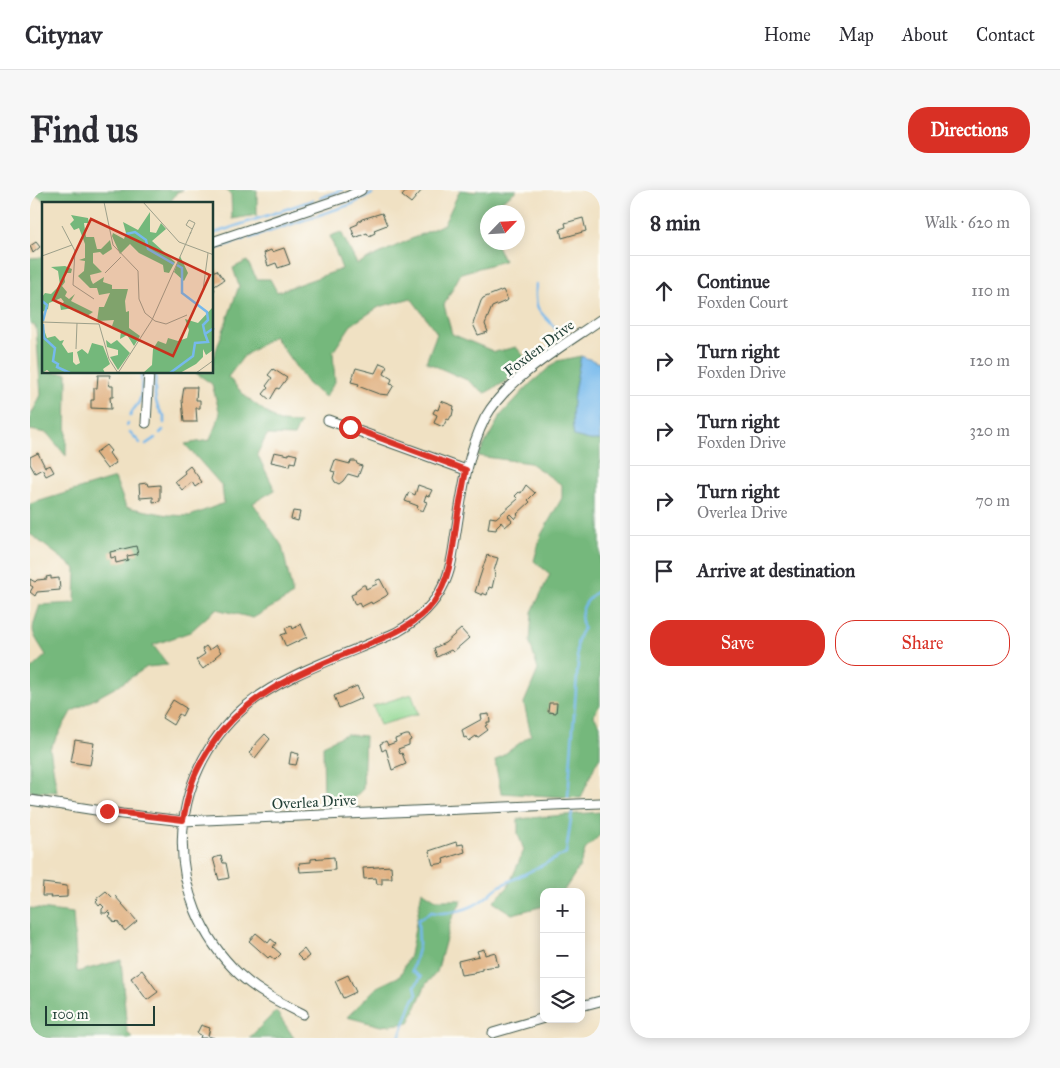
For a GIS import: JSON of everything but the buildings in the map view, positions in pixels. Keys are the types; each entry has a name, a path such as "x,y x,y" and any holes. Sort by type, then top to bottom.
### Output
{"street":[{"path":"214,241 349,196 361,190"},
{"name":"Foxden Drive","path":"303,1014 267,995 240,975 224,958 209,937 195,909 185,874 182,842 183,820 193,780 202,759 222,730 246,706 292,678 397,632 429,608 445,583 451,564 466,470 472,446 486,416 508,388 600,320"},
{"path":"146,423 149,374"},
{"path":"328,420 466,470"},
{"name":"Overlea Drive","path":"30,800 122,814 183,820 600,803"},
{"path":"585,1005 600,1001"},
{"path":"493,1033 540,1019"}],"green space":[{"path":"30,190 183,190 177,192 170,202 45,202 30,192"},
{"path":"226,190 257,190 257,215 232,219 231,194"},
{"path":"460,190 476,192 477,190 517,190 496,205 480,205 480,250 499,250 504,261 461,273 444,305 452,334 495,352 516,347 529,362 505,382 485,393 467,380 426,362 437,333 411,298 379,307 351,325 333,352 335,382 325,397 308,384 274,336 244,356 228,377 246,397 279,422 300,423 294,436 267,435 257,454 275,490 253,503 282,546 293,595 253,618 216,609 190,632 153,645 168,665 147,667 118,686 71,712 50,749 57,792 30,791 30,670 46,655 34,635 34,621 40,605 75,603 76,569 30,534 30,504 115,478 126,507 168,515 190,516 224,503 222,486 185,444 210,440 220,414 212,384 197,374 214,374 214,356 239,286 233,268 247,261 257,279 270,279 277,292 342,269 330,236 341,232 357,264 444,224"},
{"path":"42,257 42,374 67,374 66,456 47,433 30,430 30,417 41,395 36,327 30,323 30,258"},
{"path":"581,356 572,416 574,436 590,440 600,440 600,705 593,715 600,725 600,757 581,798 501,793 495,761 531,735 524,703 538,670 530,643 532,612 550,574 534,561 541,535 562,498 562,485 530,463 478,456 501,415 530,384 557,361"},
{"path":"412,694 418,714 380,725 373,706"},
{"path":"346,734 365,736 363,789 354,798 354,807 324,807 323,745"},
{"path":"600,812 600,835 585,850 580,866 566,888 540,888 540,907 512,914 493,902 508,887 524,850 518,834 518,819"},
{"path":"422,891 436,900 462,900 451,920 437,972 426,984 409,1023 381,1026 347,1017 377,987 400,976 410,955"},
{"path":"30,908 73,913 77,972 121,960 127,1032 133,1038 30,1038"},
{"path":"276,1011 294,1038 249,1038"}],"water":[{"path":"581,356 600,363 600,440 590,440 574,436 572,416"}],"waterway":[{"path":"320,198 342,190"},
{"path":"250,238 352,204 372,194"},
{"path":"214,233 313,200"},
{"path":"214,249 244,239"},
{"path":"536,284 538,308 558,333 561,334"},
{"path":"130,416 140,399 141,374"},
{"path":"156,374 156,401 164,416 164,423"},
{"path":"160,433 163,430"},
{"path":"130,432 140,443"},
{"path":"146,444 155,438"},
{"path":"568,797 578,662 577,645 579,636 584,628 581,616 587,601 600,589"},
{"path":"399,1038 412,1002 417,994 415,986 421,977 412,971 419,945 418,920 431,912 452,912 473,906 500,886 566,853 572,812"}],"route":[{"path":"107,811 183,820 193,780 202,759 218,734 246,706 292,678 397,632 422,615 434,602 445,583 451,564 466,470 350,427"}]}
